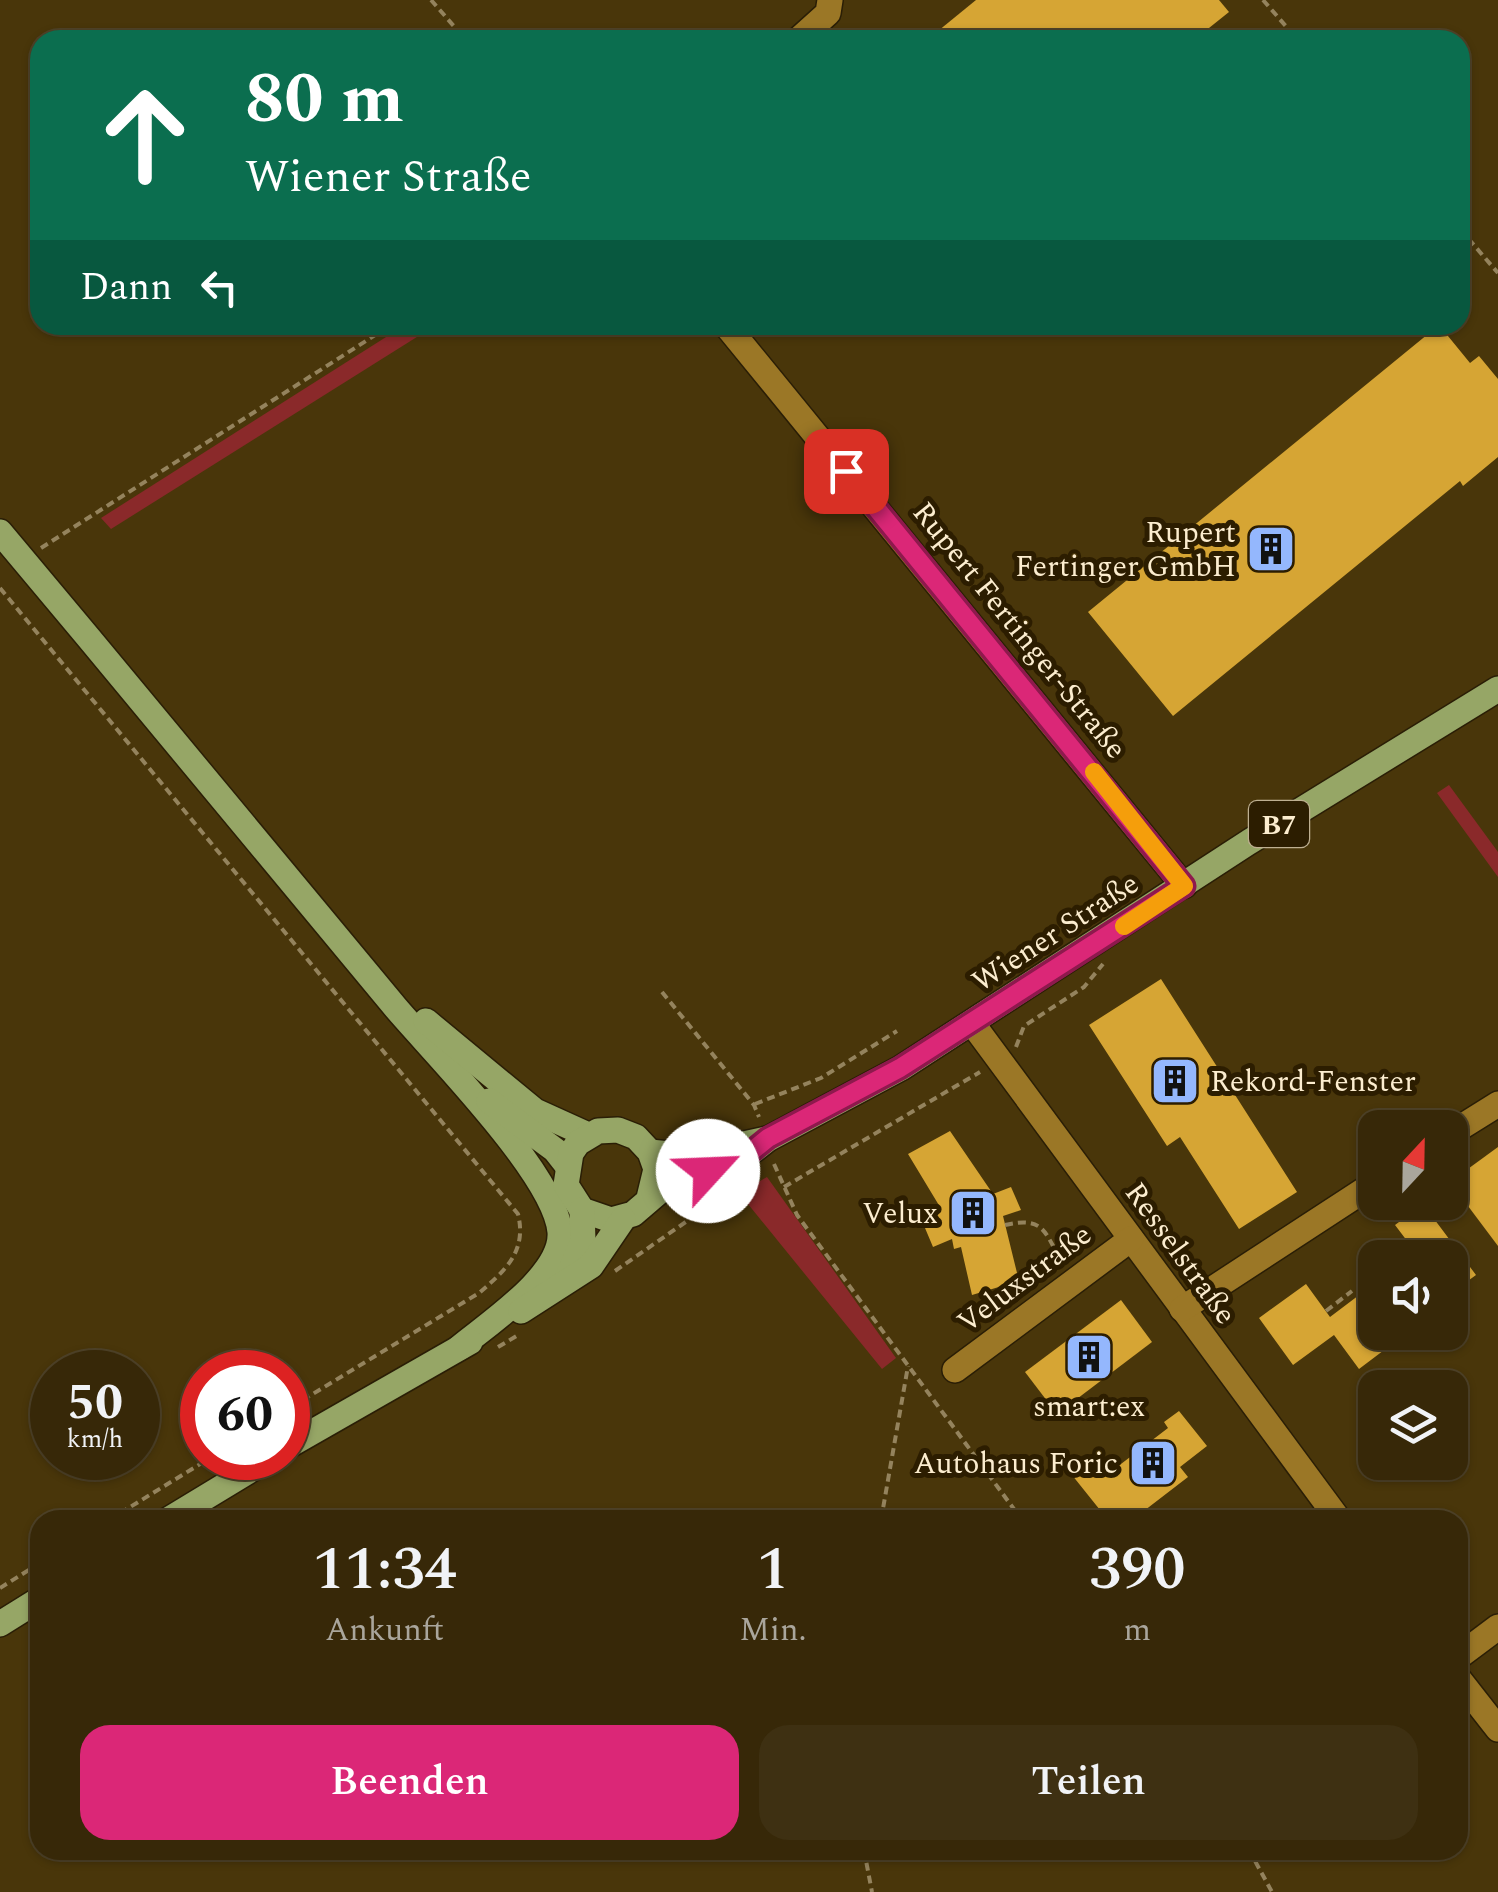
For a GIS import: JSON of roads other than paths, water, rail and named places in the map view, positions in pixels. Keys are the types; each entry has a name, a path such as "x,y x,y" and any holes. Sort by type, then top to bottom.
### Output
{"main road":[{"path":"0,532 409,1023 468,1087 546,1196 560,1236 558,1249 545,1272 459,1348"},
{"name":"Wiener Straße","path":"768,1138 900,1068 972,1024 1498,690"},
{"path":"350,948 434,1029 510,1092 551,1120 588,1135 570,1153 566,1164 569,1194 582,1210 600,1219 623,1218"},
{"path":"468,1087 555,1150 566,1164"},
{"name":"B7","path":"588,1135 618,1130 636,1137 650,1152 689,1156 768,1138"},
{"name":"B7","path":"310,1433 591,1266 623,1218 650,1198 679,1181 741,1160 768,1138"},
{"path":"650,1152 656,1178 650,1198"},
{"path":"565,1283 583,1241 582,1210"},
{"path":"184,1510 234,1480"},
{"path":"0,1624 30,1605"}],"street":[{"path":"809,30 828,13 830,0"},
{"name":"Rupert Fertinger-Straße","path":"734,335 1184,886"},
{"name":"Resselstraße","path":"972,1024 1333,1510"},
{"path":"1468,1123 1498,1104"},
{"path":"1182,1309 1358,1194"},
{"name":"Veluxstraße","path":"955,1370 1131,1239"},
{"path":"1468,1650 1498,1628"},
{"path":"1468,1690 1498,1728"}],"place":[{"name":"Rupert Fertinger GmbH","path":"1271,549"},
{"name":"Rekord-Fenster","path":"1175,1081"},
{"name":"Velux","path":"973,1213"},
{"name":"smart:ex","path":"1089,1357"},
{"name":"Autohaus Foric","path":"1153,1463"}]}
